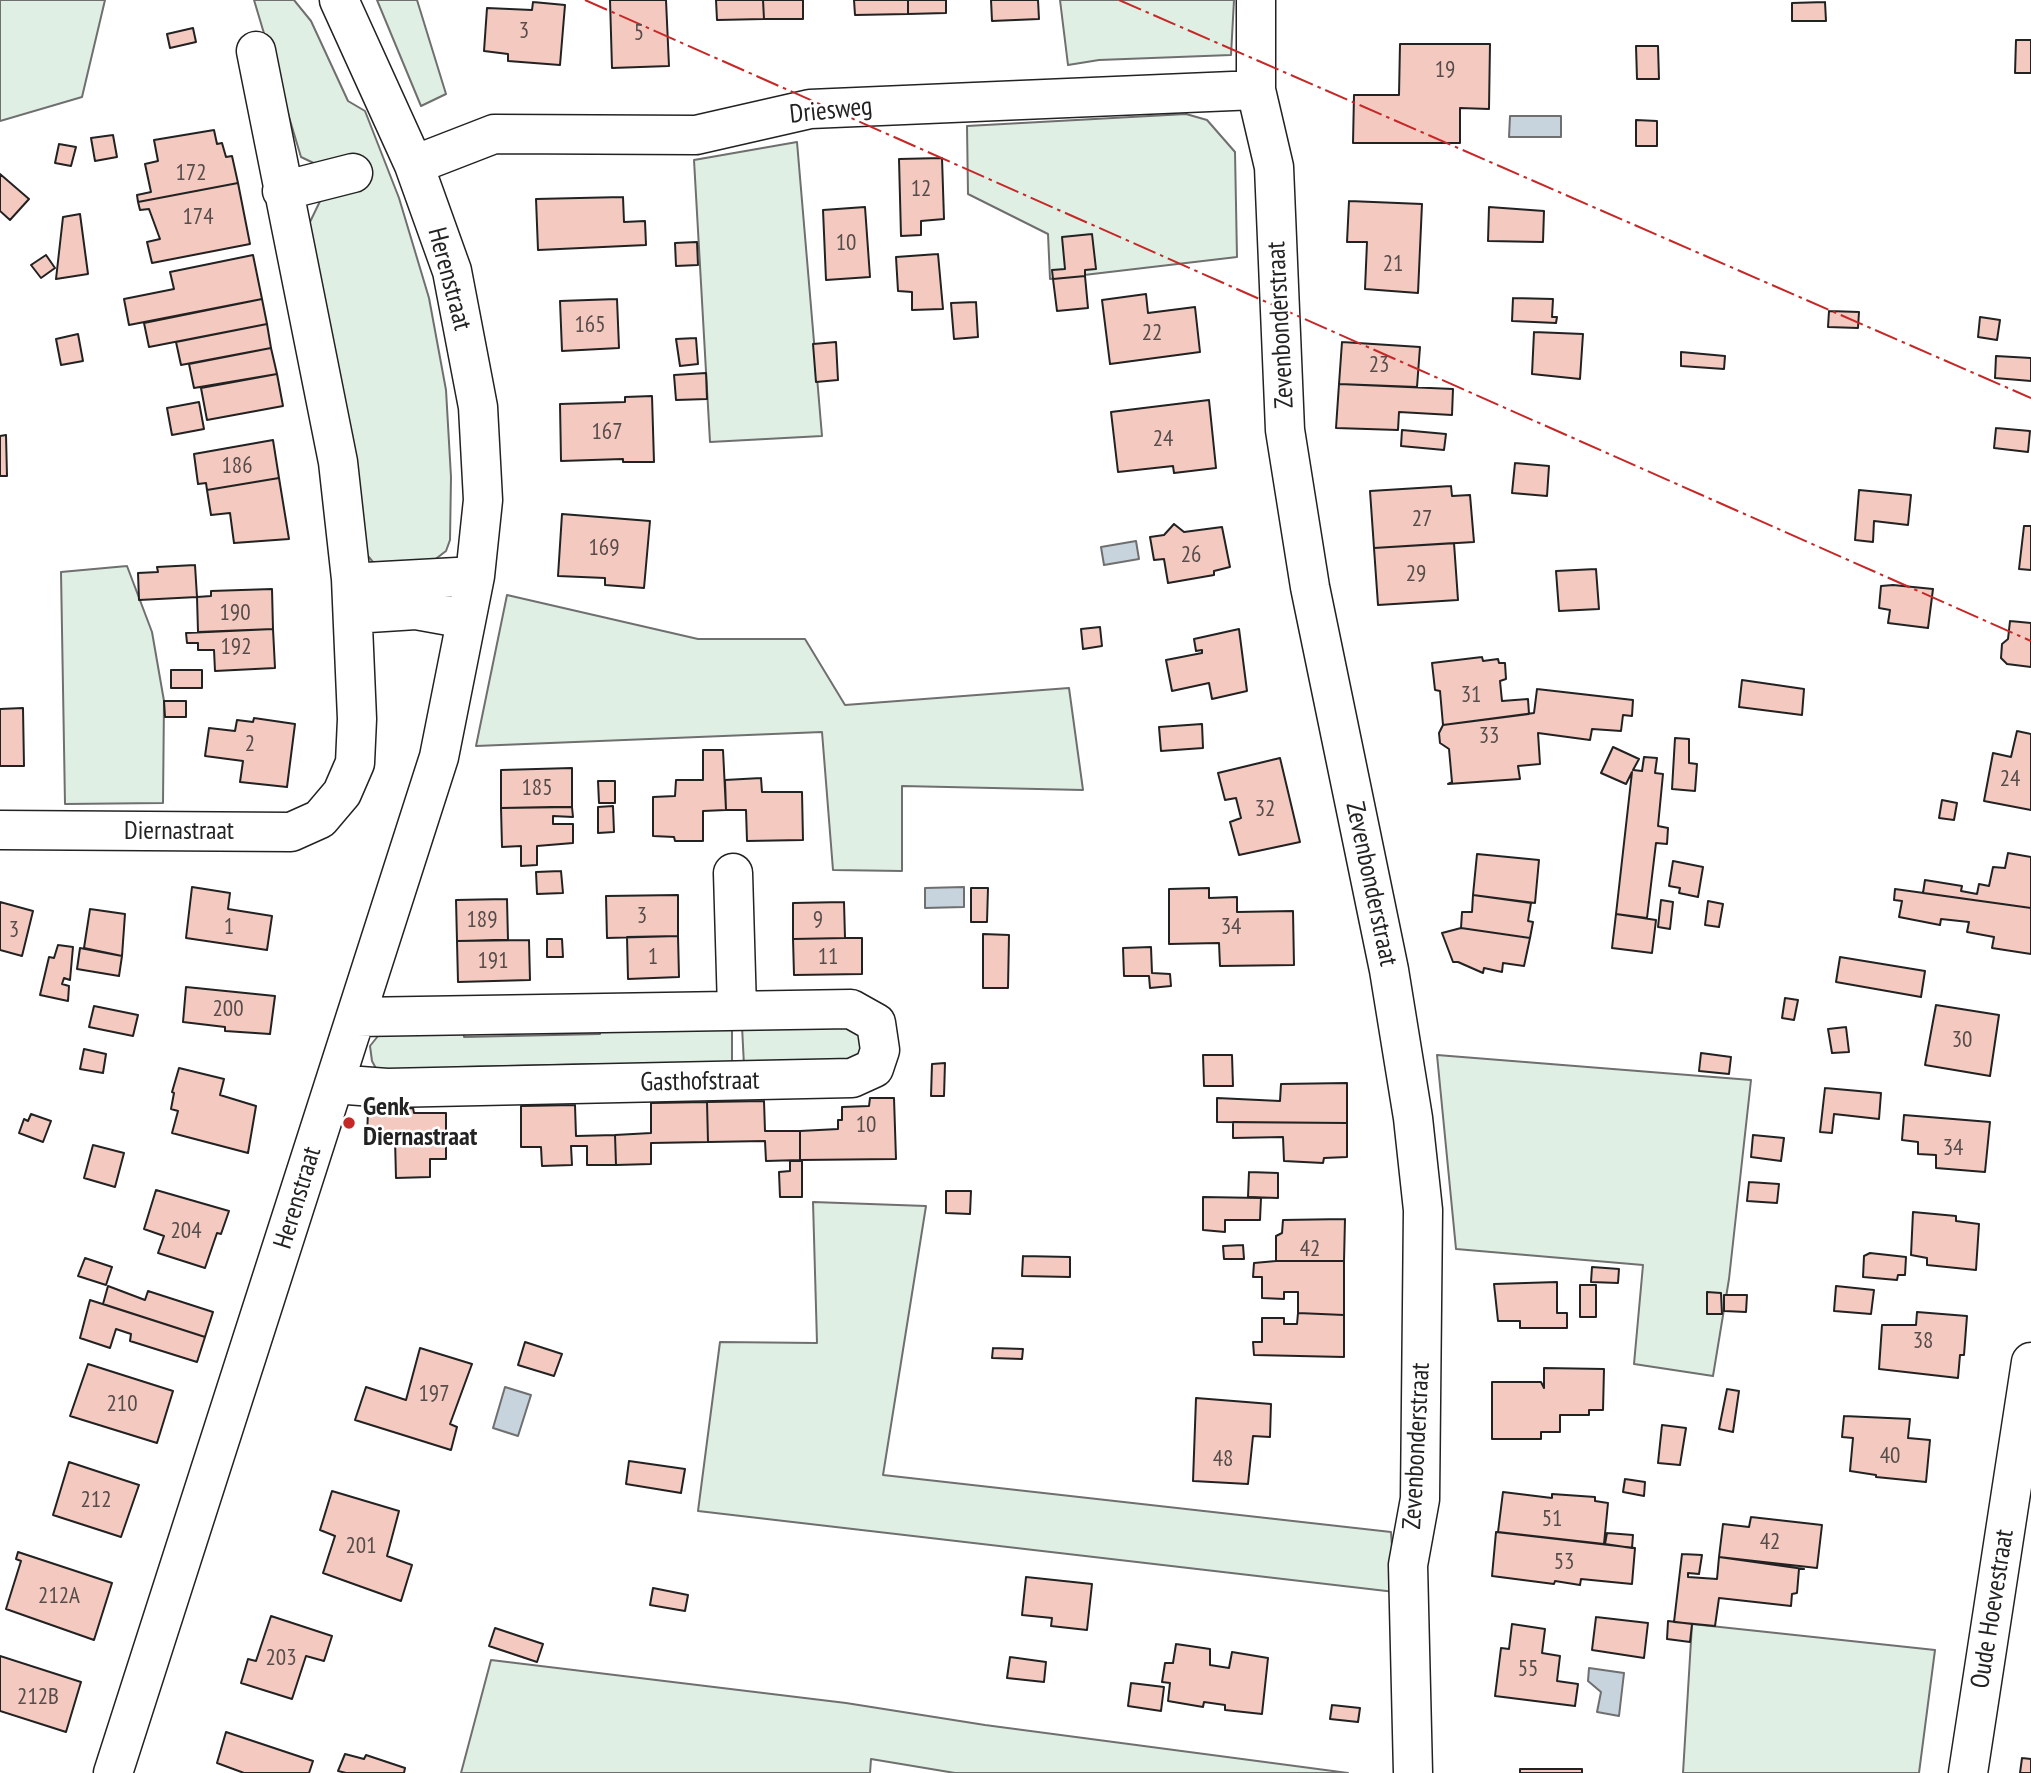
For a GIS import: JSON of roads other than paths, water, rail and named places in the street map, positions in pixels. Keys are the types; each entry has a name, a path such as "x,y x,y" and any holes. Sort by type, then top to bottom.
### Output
{"street":[{"name":"Herenstraat","path":"113,1773 439,757 475,576 483,500 478,407 452,271 414,165 339,0"},
{"name":"Zevenbonderstraat","path":"1256,0 1256,90 1274,167 1285,430 1310,587 1389,970 1413,1118 1423,1210 1420,1499 1408,1565 1413,1773"},
{"path":"256,51 338,462 352,597"},
{"name":"Driesweg","path":"414,165 494,134 696,135 810,109 1256,90"},
{"path":"282,191 353,173"},
{"path":"352,597 366,582 475,576"},
{"path":"352,597 466,619"},
{"name":"Diernastraat","path":"0,830 291,832 320,820 342,793 355,763 352,597"},
{"path":"733,873 737,1009"},
{"name":"Gasthofstraat","path":"334,1084 387,1088 852,1078 874,1069 880,1050 876,1023 850,1009 357,1017"},
{"name":"Oude Hoevestraat","path":"1968,1773 2031,1362"}],"place":[{"name":"Genk Diernastraat","path":"349,1123"}]}
